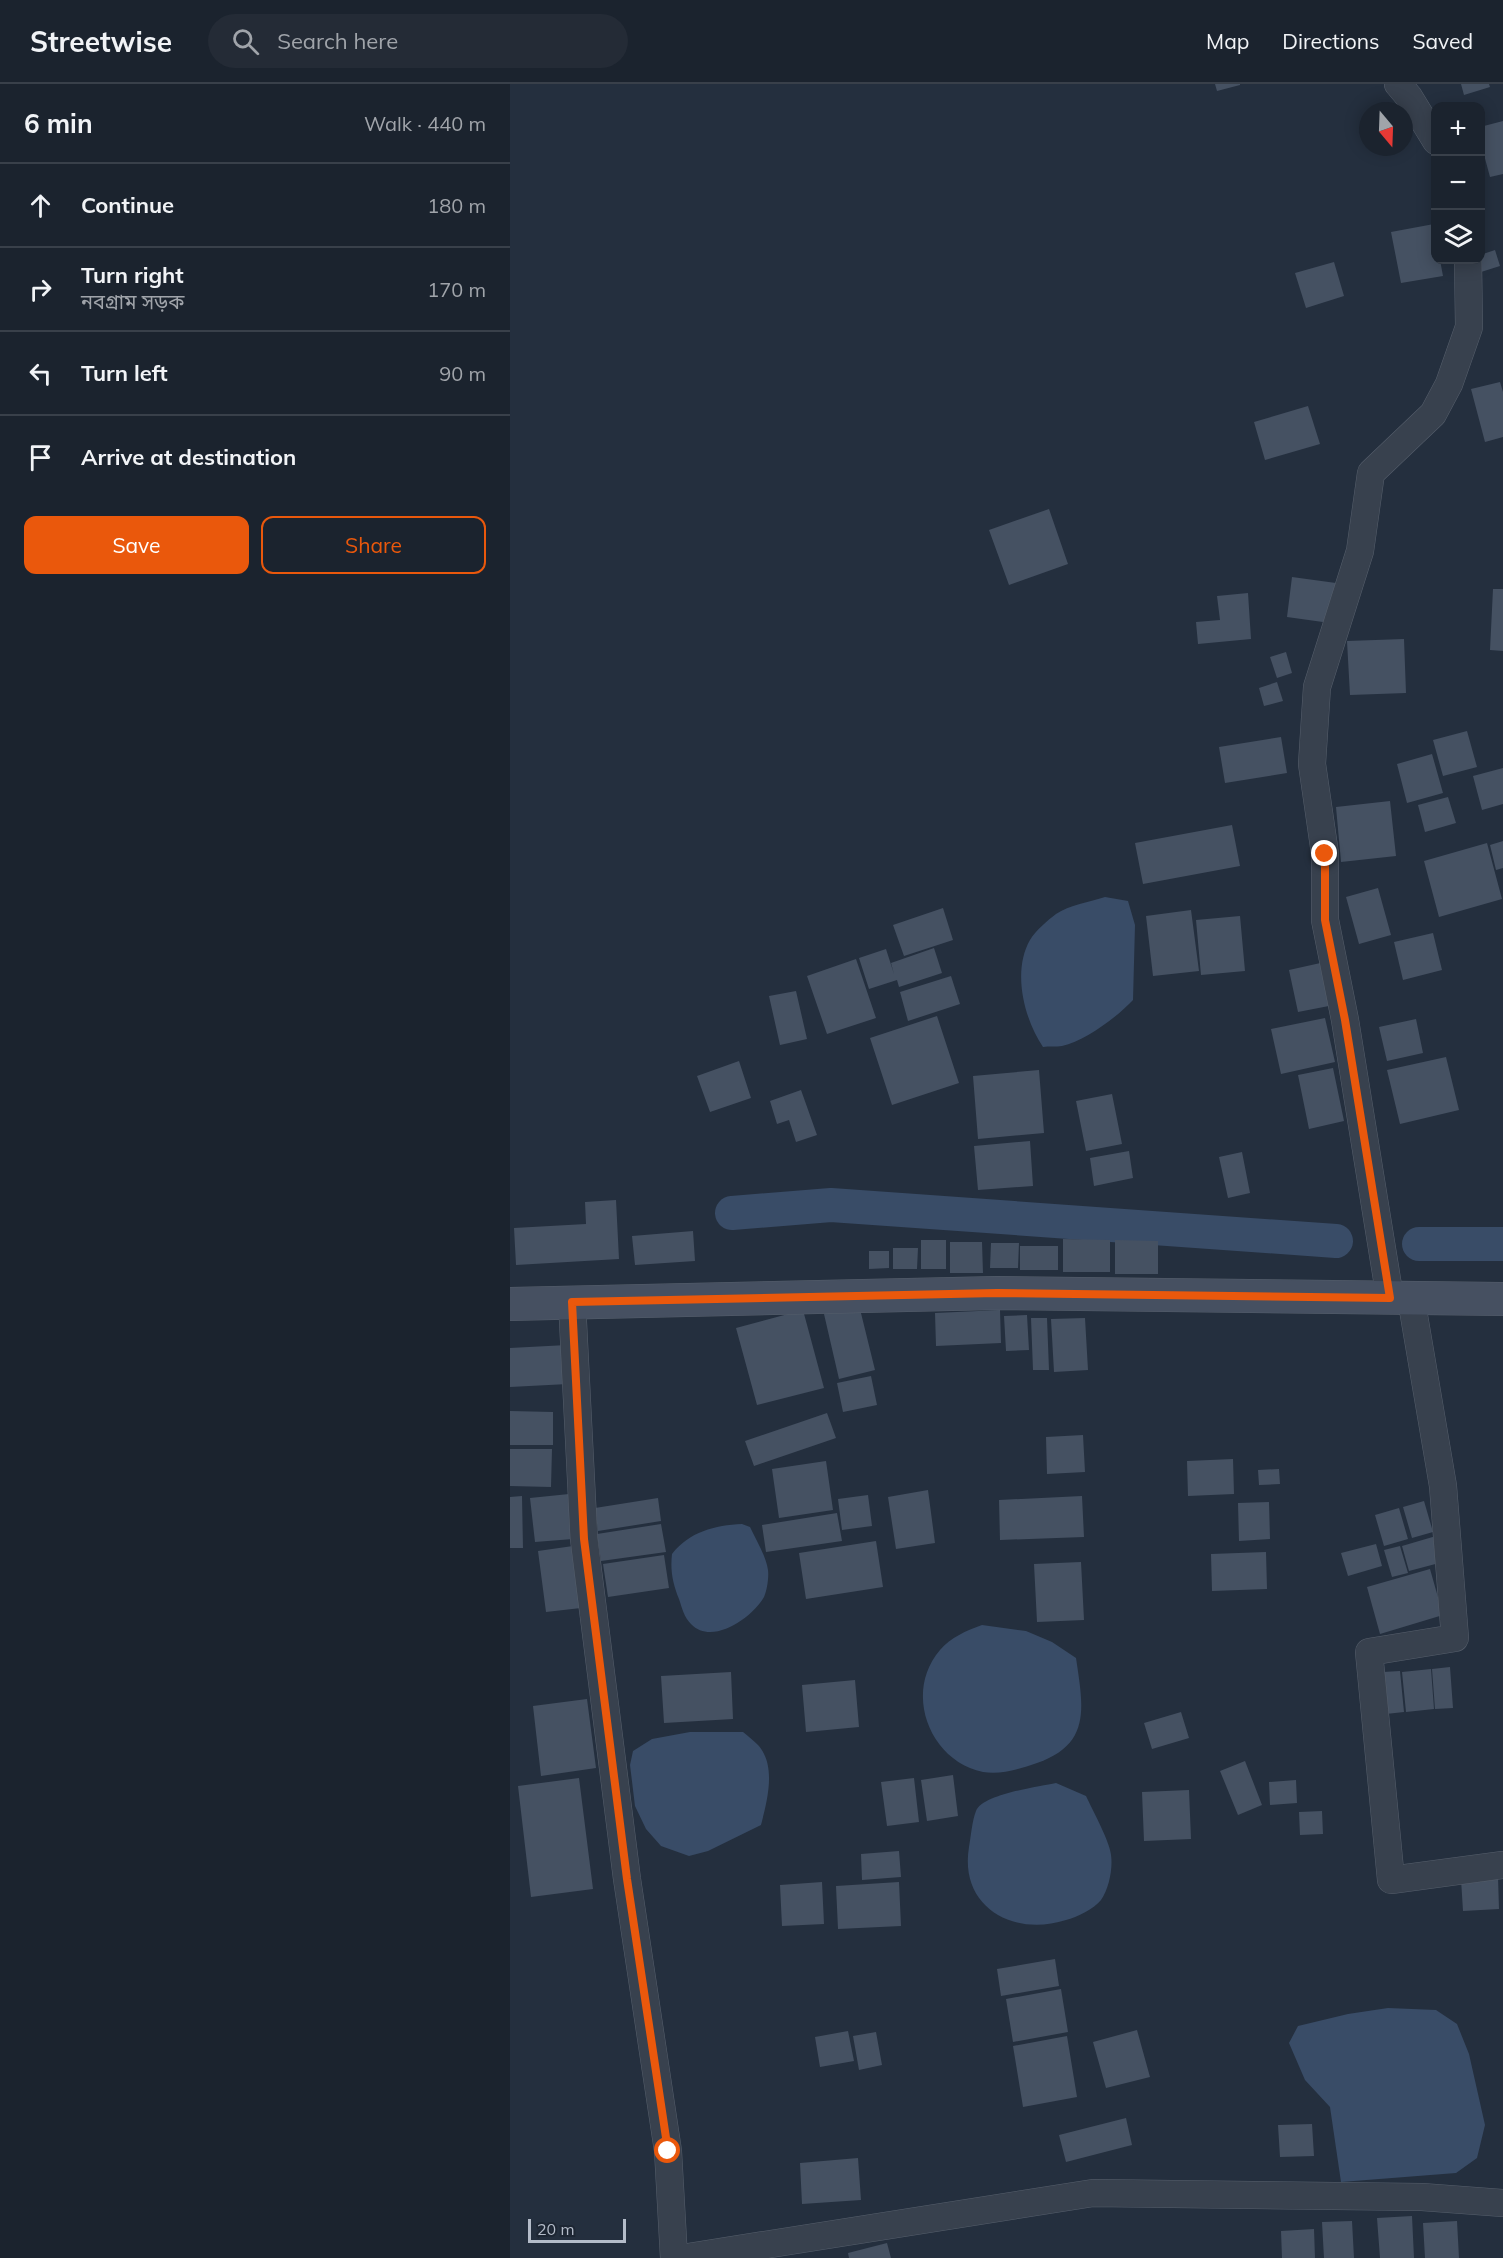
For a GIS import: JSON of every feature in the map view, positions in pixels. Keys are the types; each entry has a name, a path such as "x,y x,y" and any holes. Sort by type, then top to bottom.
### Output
{"main road":[{"path":"510,1304 997,1293 1503,1299"}],"street":[{"path":"1398,84 1409,97 1431,133"},
{"path":"1468,264 1469,327 1449,384 1433,414 1371,473 1360,551 1339,624 1317,687 1312,765 1325,854 1325,920 1400,1298 1443,1486 1455,1638 1369,1652 1391,1880 1503,1865"},
{"path":"572,1302 584,1539 627,1879 668,2151 674,2258"},
{"path":"682,2258 1094,2193 1422,2197 1503,2203"}],"water":[{"path":"1105,897 1128,901 1135,925 1133,1000 1110,1021 1081,1039 1062,1046 1043,1047 1030,1023 1023,995 1021,980 1025,952 1035,933 1056,914 1073,906"},
{"path":"742,1524 750,1527 767,1565 768,1584 764,1597 750,1613 731,1627 710,1632 700,1630 691,1624 682,1609 672,1577 672,1554 686,1540 703,1531"},
{"path":"982,1625 1026,1631 1052,1642 1076,1658 1081,1692 1080,1721 1067,1745 1055,1755 1017,1769 997,1773 983,1772 964,1765 936,1740 923,1705 924,1686 929,1667 949,1641"},
{"path":"690,1732 743,1732 764,1753 769,1784 761,1825 708,1851 689,1856 661,1846 646,1829 635,1806 630,1765 633,1751 652,1739"},
{"path":"1056,1783 1086,1796 1110,1849 1111,1866 1108,1884 1098,1903 1070,1919 1046,1924 1027,1924 1009,1920 994,1912 981,1901 972,1886 968,1868 969,1847 976,1811 989,1800 1000,1796"},
{"path":"1388,2008 1436,2010 1457,2024 1469,2054 1485,2125 1477,2158 1456,2173 1341,2182 1330,2107 1305,2080 1289,2043 1298,2026 1348,2014"}],"building":[{"path":"1215,84 1240,84 1240,85 1217,91"},
{"path":"1461,84 1489,84 1490,87 1464,95"},
{"path":"1503,121 1503,174 1490,177 1485,158 1485,126"},
{"path":"1431,225 1431,264 1441,264 1443,276 1401,283 1391,232"},
{"path":"1495,250 1500,266 1481,272 1481,264 1485,264 1485,253"},
{"path":"1334,262 1344,296 1306,308 1295,273"},
{"path":"1500,382 1503,392 1503,437 1485,442 1471,389"},
{"path":"1308,406 1320,444 1265,460 1254,422"},
{"path":"1049,509 1068,564 1009,585 989,530"},
{"path":"1292,577 1336,583 1330,623 1287,617"},
{"path":"1493,589 1503,589 1503,651 1490,650"},
{"path":"1248,593 1251,639 1198,644 1196,622 1220,620 1217,596"},
{"path":"1404,639 1406,693 1350,695 1347,641"},
{"path":"1286,652 1292,673 1277,678 1270,657"},
{"path":"1277,682 1283,701 1264,706 1259,688"},
{"path":"1467,731 1477,767 1443,776 1433,740"},
{"path":"1281,737 1287,773 1225,783 1219,747"},
{"path":"1432,754 1443,793 1407,803 1397,764"},
{"path":"1503,768 1503,804 1482,810 1473,776"},
{"path":"1448,797 1456,823 1425,832 1418,805"},
{"path":"1390,801 1396,856 1341,862 1336,807"},
{"path":"1232,825 1240,866 1143,884 1135,843"},
{"path":"1503,841 1503,868 1496,870 1490,845"},
{"path":"1487,843 1502,899 1439,917 1424,861"},
{"path":"1378,888 1391,935 1359,944 1346,897"},
{"path":"943,908 953,940 904,956 893,925"},
{"path":"1191,910 1199,971 1153,976 1146,916"},
{"path":"1240,916 1245,971 1201,975 1196,920"},
{"path":"1433,933 1442,970 1403,980 1394,942"},
{"path":"934,948 942,973 899,987 897,980 869,989 859,958 886,949 894,974 891,963"},
{"path":"856,959 876,1018 827,1034 807,976"},
{"path":"1325,962 1334,1005 1298,1012 1289,970"},
{"path":"951,976 960,1004 908,1021 900,992"},
{"path":"796,991 807,1039 780,1045 769,996"},
{"path":"937,1016 959,1083 892,1105 870,1038"},
{"path":"1325,1018 1335,1062 1281,1074 1271,1029"},
{"path":"1416,1019 1423,1053 1387,1061 1379,1027"},
{"path":"1446,1057 1459,1110 1400,1124 1387,1070"},
{"path":"739,1061 751,1098 710,1112 697,1076"},
{"path":"1333,1068 1344,1121 1309,1129 1298,1075"},
{"path":"1039,1070 1044,1133 978,1139 973,1076"},
{"path":"801,1090 817,1135 796,1142 789,1120 777,1124 770,1101"},
{"path":"1112,1094 1122,1144 1086,1151 1076,1101"},
{"path":"1030,1141 1033,1186 978,1190 974,1146"},
{"path":"1129,1151 1133,1178 1094,1186 1090,1158"},
{"path":"1242,1152 1250,1193 1228,1198 1219,1157"},
{"path":"616,1200 619,1259 516,1265 514,1228 586,1224 585,1202"},
{"path":"693,1231 695,1261 635,1265 632,1236"},
{"path":"1063,1239 1110,1240 1110,1272 1063,1272"},
{"path":"921,1240 946,1240 946,1269 921,1269"},
{"path":"1115,1240 1158,1241 1158,1274 1115,1274"},
{"path":"950,1242 982,1242 983,1273 950,1273"},
{"path":"991,1243 1019,1243 1018,1268 990,1268"},
{"path":"1020,1246 1058,1246 1058,1270 1020,1270"},
{"path":"893,1248 918,1248 917,1269 893,1269"},
{"path":"869,1251 889,1251 889,1268 869,1269"},
{"path":"859,1305 875,1370 839,1379 824,1314"},
{"path":"803,1310 824,1388 757,1405 736,1328"},
{"path":"1000,1310 1001,1343 936,1346 935,1313"},
{"path":"1027,1315 1029,1350 1006,1351 1004,1316"},
{"path":"1031,1318 1047,1318 1049,1370 1033,1370"},
{"path":"1085,1318 1088,1370 1054,1372 1051,1319"},
{"path":"567,1345 568,1384 510,1387 510,1348"},
{"path":"871,1376 877,1405 843,1412 837,1383"},
{"path":"510,1411 553,1412 553,1445 510,1445"},
{"path":"827,1413 836,1438 754,1466 745,1441"},
{"path":"1083,1435 1085,1472 1047,1474 1046,1437"},
{"path":"510,1449 552,1449 551,1487 510,1486"},
{"path":"1233,1459 1234,1494 1188,1496 1187,1461"},
{"path":"826,1461 833,1510 779,1518 772,1469"},
{"path":"1279,1469 1280,1484 1259,1485 1258,1470"},
{"path":"928,1490 935,1543 896,1549 888,1497"},
{"path":"569,1494 573,1539 535,1542 530,1498"},
{"path":"868,1495 872,1526 842,1530 838,1499"},
{"path":"522,1496 523,1548 510,1548 510,1497"},
{"path":"1082,1496 1084,1537 1000,1540 999,1500"},
{"path":"658,1498 661,1521 598,1531 595,1508"},
{"path":"1424,1501 1433,1532 1412,1538 1403,1507"},
{"path":"1269,1502 1270,1539 1239,1541 1238,1503"},
{"path":"1399,1508 1408,1539 1384,1546 1375,1515"},
{"path":"837,1513 842,1541 766,1552 762,1525"},
{"path":"661,1524 666,1552 601,1561 597,1534"},
{"path":"1436,1536 1443,1562 1409,1571 1402,1546"},
{"path":"876,1541 883,1587 806,1599 799,1553"},
{"path":"1376,1544 1382,1566 1348,1576 1341,1553"},
{"path":"573,1546 581,1608 546,1612 538,1551"},
{"path":"1400,1546 1408,1573 1392,1577 1384,1550"},
{"path":"1266,1552 1267,1589 1212,1591 1211,1554"},
{"path":"664,1555 669,1588 608,1597 603,1564"},
{"path":"1081,1562 1084,1620 1037,1622 1034,1564"},
{"path":"1430,1569 1443,1615 1380,1634 1367,1587"},
{"path":"1450,1667 1453,1708 1435,1709 1432,1669"},
{"path":"1431,1669 1434,1709 1406,1712 1402,1672"},
{"path":"1400,1671 1404,1712 1386,1714 1383,1672"},
{"path":"731,1672 733,1719 664,1723 661,1676"},
{"path":"855,1680 859,1727 806,1732 802,1685"},
{"path":"587,1699 596,1768 541,1776 533,1706"},
{"path":"1181,1712 1189,1738 1152,1749 1144,1723"},
{"path":"1245,1761 1262,1805 1238,1815 1220,1771"},
{"path":"953,1775 958,1816 927,1821 921,1780"},
{"path":"579,1778 593,1889 531,1897 518,1786"},
{"path":"914,1778 919,1822 887,1826 881,1782"},
{"path":"1296,1780 1297,1803 1270,1805 1269,1782"},
{"path":"1189,1790 1191,1839 1144,1841 1142,1792"},
{"path":"1322,1811 1323,1834 1300,1835 1299,1812"},
{"path":"899,1851 901,1877 862,1880 861,1854"},
{"path":"1498,1877 1499,1909 1463,1911 1461,1879"},
{"path":"822,1882 824,1924 782,1926 780,1885"},
{"path":"899,1882 901,1926 838,1929 836,1886"},
{"path":"1055,1959 1059,1986 1001,1996 997,1969"},
{"path":"1061,1989 1068,2032 1013,2042 1006,1999"},
{"path":"1137,2030 1150,2077 1106,2088 1093,2042"},
{"path":"848,2031 854,2061 820,2067 815,2037"},
{"path":"876,2032 882,2065 859,2070 853,2036"},
{"path":"1067,2036 1077,2097 1023,2107 1013,2046"},
{"path":"1126,2118 1132,2145 1066,2162 1059,2135"},
{"path":"1312,2124 1314,2156 1280,2157 1278,2125"},
{"path":"858,2158 861,2200 802,2204 800,2163"},
{"path":"1412,2216 1414,2258 1380,2258 1377,2218"},
{"path":"1352,2221 1354,2258 1324,2258 1322,2222"},
{"path":"1457,2221 1459,2258 1425,2258 1423,2223"},
{"path":"1314,2229 1315,2258 1282,2258 1281,2231"},
{"path":"887,2243 891,2258 849,2258 848,2253"}],"waterway":[{"path":"732,1213 831,1205 1336,1241"},
{"path":"1419,1244 1503,1244"}],"route":[{"path":"668,2151 627,1879 584,1539 572,1302 997,1293 1390,1298 1345,1020 1325,920 1325,854"}]}
